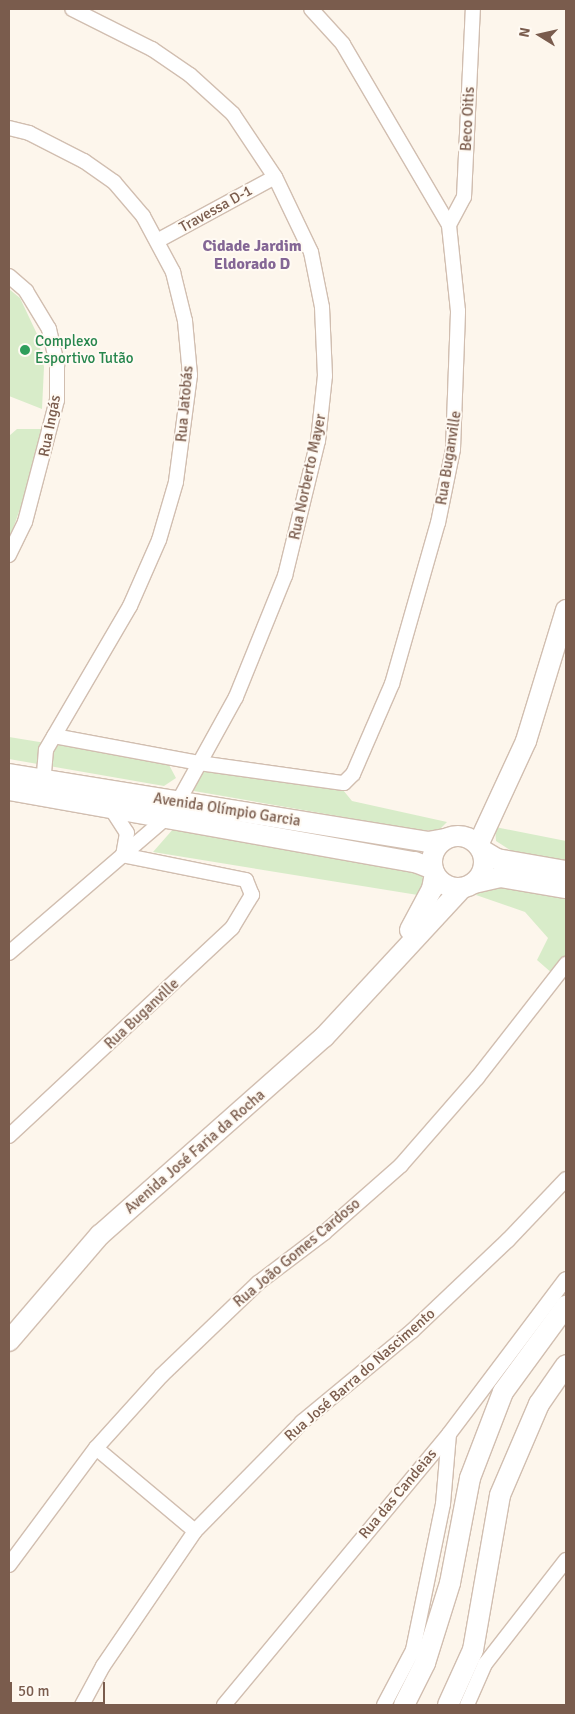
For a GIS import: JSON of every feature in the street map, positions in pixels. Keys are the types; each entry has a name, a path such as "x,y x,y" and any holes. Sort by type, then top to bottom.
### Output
{"street":[{"name":"Rua Norberto Mayer","path":"9,953 166,819 178,802 236,697 272,610 304,512 318,441 325,376 322,307 311,252 275,176 233,114 190,75 152,49 72,9"},
{"name":"Rua Buganville","path":"199,764 331,784 344,783 353,774 382,710 406,640 453,449 458,396 458,311 449,226 343,44 311,9"},
{"name":"Beco Oitis","path":"449,226 464,197 473,9"},
{"name":"Rua Jatobás","path":"9,128 29,133 114,182 157,241 173,272 185,321 190,375 176,482 159,540 130,606 46,750 43,788"},
{"name":"Travessa D-1","path":"157,241 275,176"},
{"name":"Rua Ingás","path":"9,276 26,291 48,329 57,365 57,400 28,513 9,556"},
{"path":"468,886 484,868 480,847 542,697 566,610"},
{"path":"54,736 199,764"},
{"path":"511,773 472,824 449,838 434,852 434,871 446,885 468,886 500,877 566,888"},
{"name":"Avenida Olímpio Garcia","path":"9,774 43,788 112,810 415,862 434,871"},
{"name":"Avenida Olímpio Garcia","path":"9,790 43,788 178,802 428,842 449,838"},
{"path":"112,810 127,833 122,855"},
{"path":"449,838 471,839 497,859 566,871"},
{"name":"Rua Buganville","path":"9,1136 232,928 252,895 246,880 122,855"},
{"name":"Avenida José Faria da Rocha","path":"386,968 432,888 434,871"},
{"name":"Avenida José Faria da Rocha","path":"9,1341 100,1235 324,1037 386,968 468,886"},
{"name":"Rua João Gomes Cardoso","path":"9,1565 96,1448 162,1376 258,1283 324,1233 401,1165 477,1078 566,964"},
{"name":"Rua José Barra do Nascimento","path":"82,1705 103,1666 195,1531 302,1422 412,1331 508,1240 566,1179"},
{"name":"Rua das Candeias","path":"224,1705 449,1434 566,1279"},
{"path":"404,1705 428,1654 450,1583 470,1478 503,1392 566,1306"},
{"path":"448,1705 473,1650 500,1495 539,1404 566,1365"},
{"path":"384,1705 413,1650 443,1504 449,1434"},
{"path":"96,1448 195,1531"},
{"path":"467,1705 485,1664 566,1560"}],"green space":[{"name":"Complexo Esportivo Tutão","path":"9,289 20,298 37,334 44,367 42,409 9,396"},
{"path":"17,429 42,429 32,475 9,540 9,436"},
{"path":"9,737 168,763 176,778 164,786 9,759"},
{"path":"203,768 343,790 352,801 447,822 439,830 418,830 194,791 193,780"},
{"path":"495,827 566,841 566,861 513,852 496,841"},
{"path":"174,828 412,867 428,877 424,896 153,852"},
{"path":"501,883 566,895 566,954 553,974 537,960 548,938 525,912 476,895 483,887"}],"place":[{"name":"Complexo Esportivo Tutão","path":"25,350"}],"district":[{"name":"Cidade Jardim Eldorado D","path":"252,255"}]}
